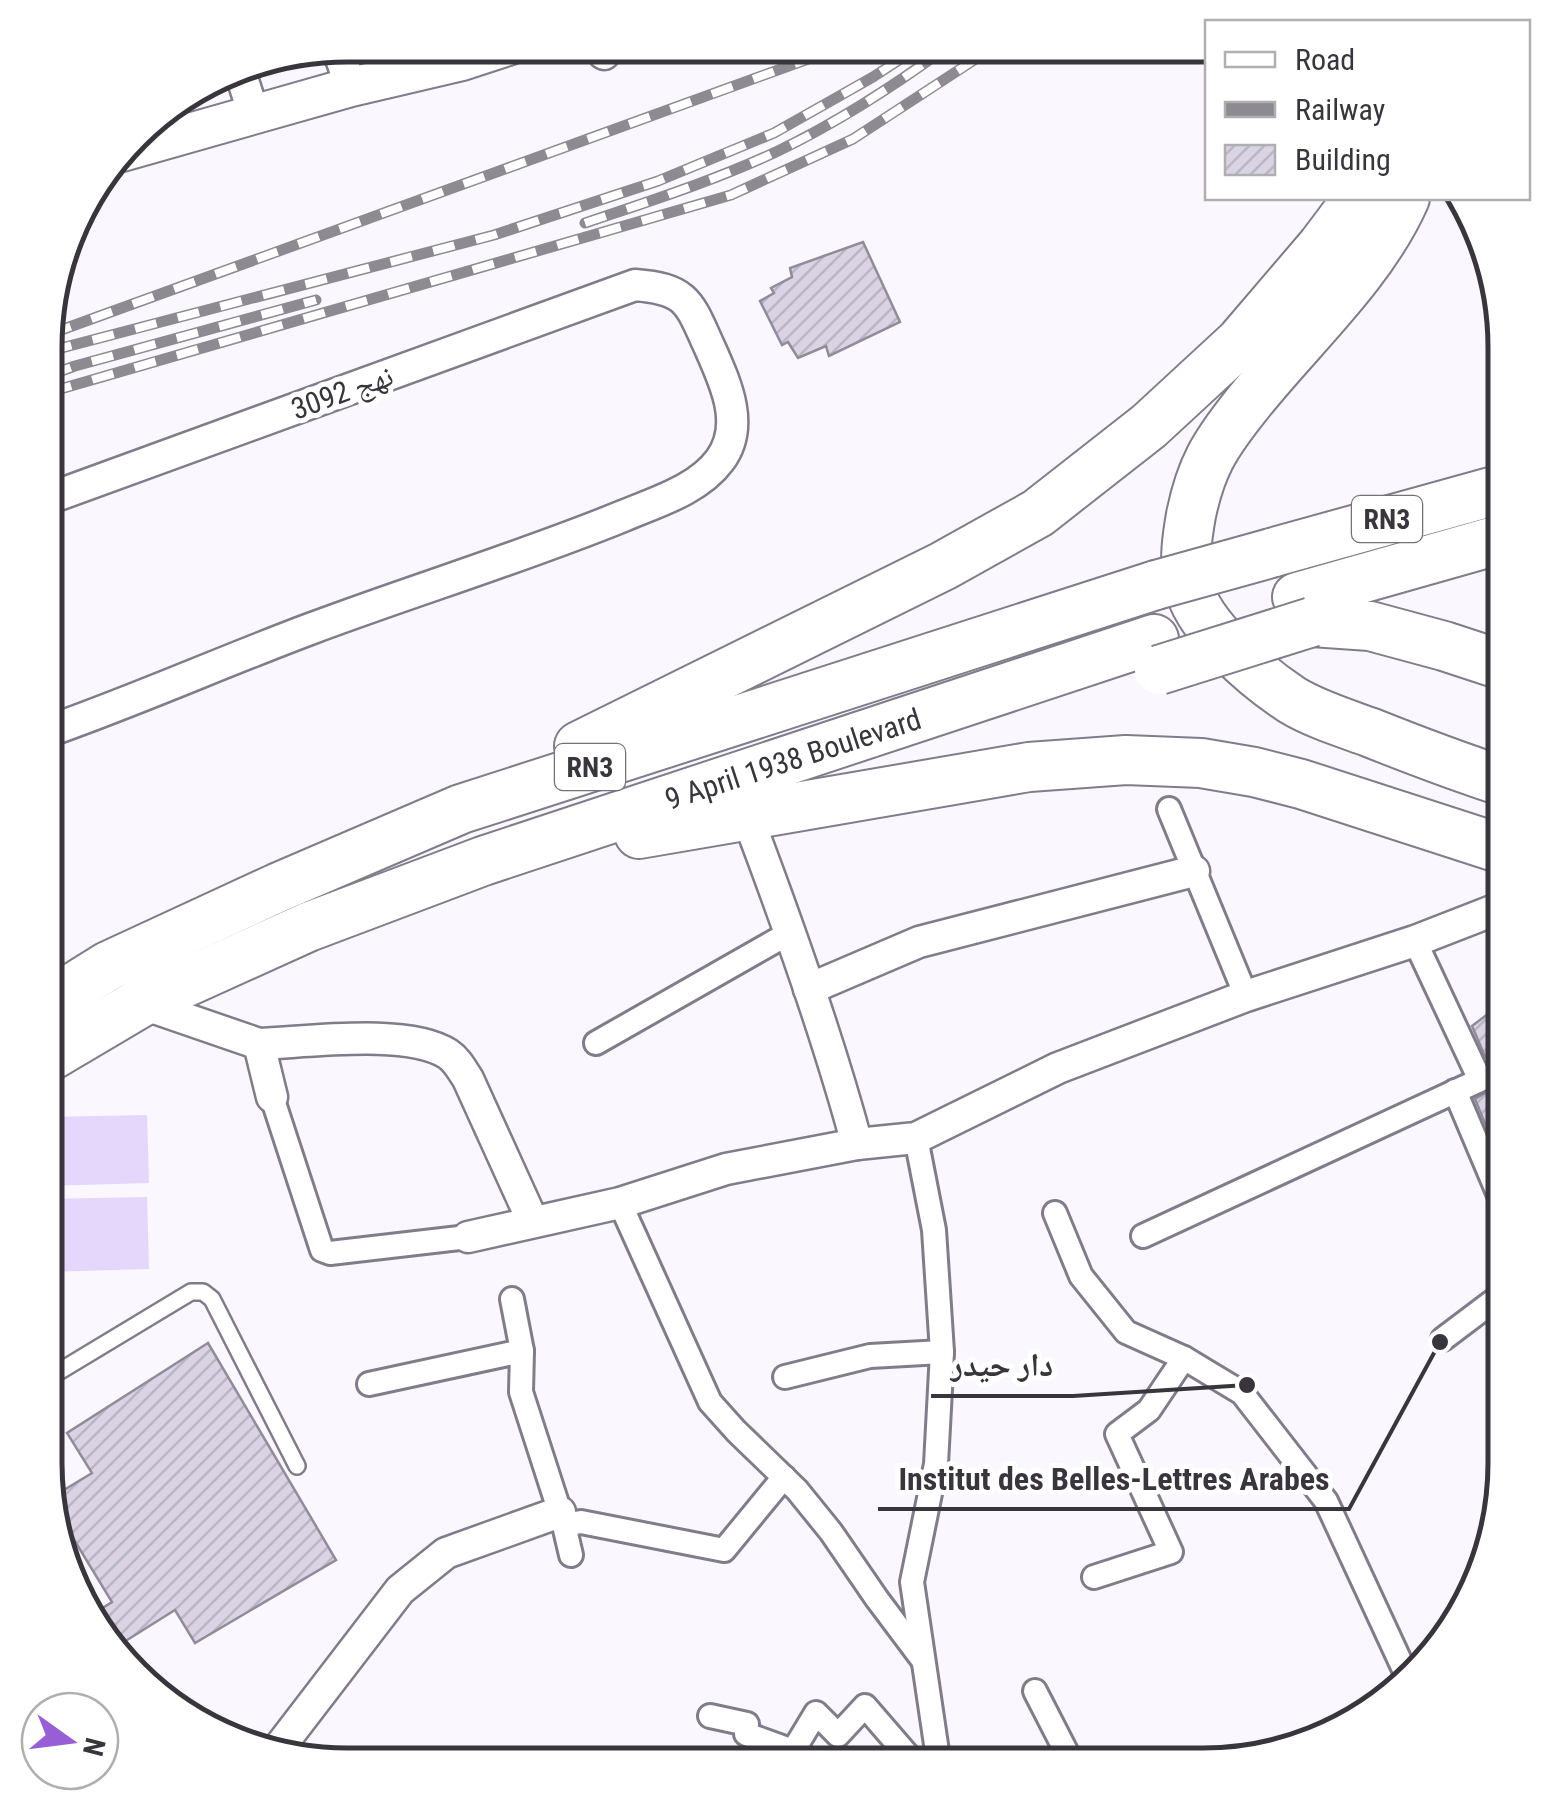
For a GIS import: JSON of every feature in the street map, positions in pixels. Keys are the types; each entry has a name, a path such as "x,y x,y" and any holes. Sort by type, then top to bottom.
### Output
{"main road":[{"path":"461,809 578,746 942,566 1038,513 1150,426 1240,342 1356,200"},
{"path":"1404,200 1350,284 1219,440 1196,494 1185,546 1188,586 1200,614 1216,635 1294,700 1488,776"},
{"name":"9 April 1938 Boulevard","path":"62,995 108,966 461,809 1156,585 1488,493"},
{"name":"9 April 1938 Boulevard","path":"62,1049 140,1003 308,927 483,861 810,754 1304,609 1488,544"},
{"path":"1304,609 1488,660"},
{"path":"1444,646 1488,652"},
{"path":"483,861 1030,767 1126,760 1202,763 1270,776 1488,844"}],"street":[{"path":"342,62 351,87"},
{"path":"158,135 254,115 430,62"},
{"path":"244,82 254,115"},
{"name":"نهج 3092","path":"62,494 634,285 659,287 693,308 721,372 732,410 732,438 721,459 706,476 676,493 562,541 312,628 62,726"},
{"path":"1168,809 1246,996"},
{"path":"748,816 810,988 857,1144"},
{"path":"810,988 919,942 1194,871"},
{"path":"259,1044 272,1097 322,1250 330,1252 468,1237 620,1203 726,1169 857,1144 916,1138 1058,1068 1246,996 1415,941 1488,913"},
{"path":"596,1043 791,932"},
{"path":"1143,1236 1480,1080 1415,941"},
{"path":"140,1003 259,1044 388,1038 414,1040 446,1052 468,1079 533,1222"},
{"path":"1455,1091 1487,1167"},
{"path":"916,1138 934,1230 942,1352 936,1464 912,1582 937,1748"},
{"path":"620,1203 710,1402 797,1490 924,1662"},
{"path":"1055,1214 1081,1276 1126,1332 1184,1358 1242,1392 1326,1500 1402,1666"},
{"path":"512,1299 522,1350 521,1392 571,1555"},
{"path":"1443,1339 1487,1306"},
{"path":"369,1384 522,1350"},
{"path":"785,1377 870,1356 942,1352"},
{"path":"1094,1577 1171,1552 1117,1434 1149,1410 1184,1358"},
{"path":"284,1741 400,1590 446,1553 562,1519 724,1550 784,1477"},
{"path":"1035,1691 1064,1748"},
{"path":"795,1748 816,1713 838,1735 865,1706 901,1748"},
{"path":"710,1716 747,1724 746,1734 783,1748"}],"lane":[{"path":"62,1370 191,1292 203,1292 212,1299 298,1466"}],"shaded area":[{"path":"147,1115 149,1183 62,1186 62,1117"},
{"path":"147,1197 149,1269 62,1272 62,1199"}],"building":[{"path":"863,242 900,322 829,356 826,346 798,358 788,342 782,345 760,301 774,293 771,288 792,277 790,268"},
{"path":"1487,1014 1487,1058 1484,1054 1472,1026"},
{"path":"1487,1092 1487,1129 1475,1099"},
{"path":"208,1343 336,1560 195,1643 175,1610 125,1641 102,1608 112,1602 72,1536 64,1490 92,1473 67,1433"}],"railway":[{"path":"63,329 800,62"},
{"path":"62,348 494,235 658,181 774,133 896,62"},
{"path":"585,223 707,181 778,151 865,103 926,62"},
{"path":"62,389 731,195 853,139 971,62"},
{"path":"62,371 316,300"}],"place":[{"name":"Institut des Belles-Lettres Arabes","path":"1440,1342"},
{"name":"دار حيدر","path":"1247,1385"}]}
